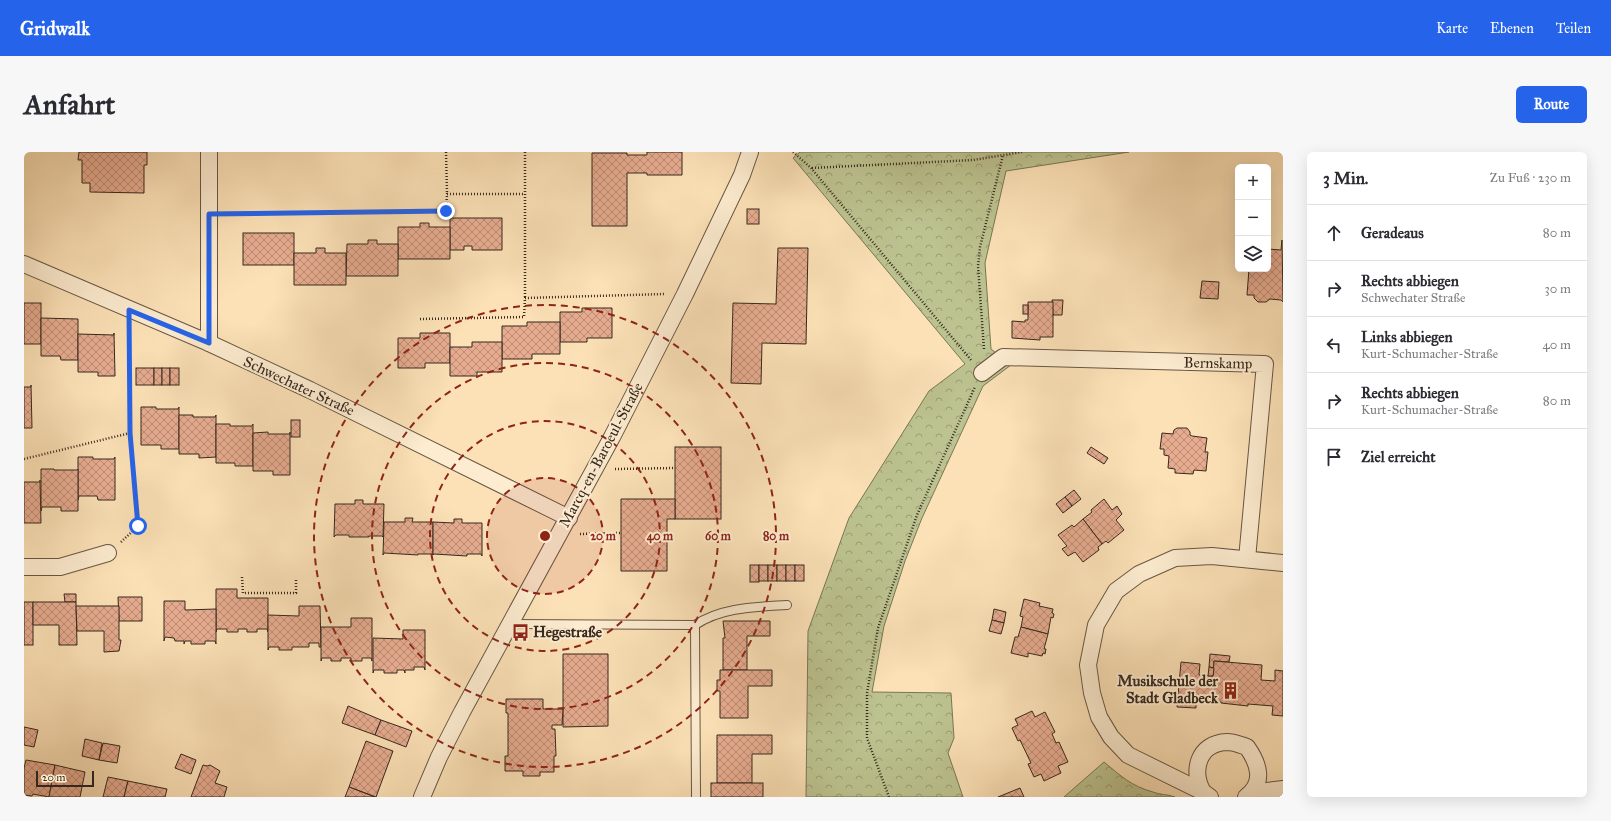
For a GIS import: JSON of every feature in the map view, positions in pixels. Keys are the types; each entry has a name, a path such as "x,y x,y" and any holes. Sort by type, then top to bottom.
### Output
{"street":[{"path":"209,152 209,343"},
{"name":"Marcq-en-Baroeul-Straße","path":"422,797 446,744 569,518 685,294 742,175 750,152"},
{"name":"Schwechater Straße","path":"24,264 209,343 310,390 569,518"},
{"name":"Bernskamp","path":"984,371 1003,357 1264,364 1247,559"},
{"path":"24,567 60,567 108,553"},
{"path":"1207,795 1128,755 1111,737 1099,717 1092,693 1088,665 1096,625 1116,591 1139,574 1175,558 1212,556 1283,563"},
{"path":"1207,795 1198,783 1198,764 1208,748 1218,743 1227,742 1248,747 1258,765 1259,774 1256,784 1249,795"},
{"path":"1249,795 1283,789"}],"lane":[{"path":"510,624 695,625 706,618 742,608 787,605"},
{"path":"695,625 696,797"}],"path":[{"path":"209,214 446,211 446,152"},
{"path":"420,319 524,317 525,152"},
{"path":"794,152 811,168 984,371"},
{"path":"811,168 972,160 1022,152"},
{"path":"889,797 867,738 867,693 878,628 917,515 984,371 978,266 980,247 1002,155"},
{"path":"447,194 525,194"},
{"path":"525,298 685,294"},
{"path":"108,553 138,526 130,433 129,310"},
{"path":"24,459 130,433"},
{"path":"596,467 617,469 675,468"},
{"path":"561,532 620,533"},
{"path":"242,577 243,593 296,593 296,578"}],"green space":[{"path":"800,152 1129,152 1006,171 985,263 991,349 1011,365 983,386 922,518 905,561 884,626 872,692 951,693 954,738 948,753 963,797 806,797 808,631 849,518 929,391 965,364 793,158"},
{"path":"1104,762 1138,787 1175,797 1064,797"}],"building":[{"path":"79,152 147,152 147,165 144,165 144,193 90,192 90,183 82,183 82,160 78,160"},
{"path":"647,152 682,152 682,175 647,175 647,173 627,173 627,226 592,226 592,153 627,153 627,155 647,155"},
{"path":"747,209 759,209 759,224 747,224"},
{"path":"450,218 502,218 502,250 472,250 472,246 464,246 464,250 450,250"},
{"path":"420,223 429,223 429,227 450,227 450,259 398,259 398,227 420,227"},
{"path":"243,233 294,233 294,265 243,265"},
{"path":"368,240 377,240 377,244 398,244 398,276 346,276 347,244 368,244"},
{"path":"1282,240 1283,302 1281,300 1270,299 1266,302 1258,302 1254,298 1254,295 1247,295 1249,272 1271,272 1271,249 1281,250"},
{"path":"316,248 325,248 325,253 346,253 346,285 294,285 294,253 316,253"},
{"path":"778,248 808,248 806,344 762,343 761,384 731,383 733,303 776,304"},
{"path":"1202,281 1219,282 1218,299 1200,298"},
{"path":"1052,300 1063,300 1062,315 1053,315"},
{"path":"1028,302 1053,302 1053,337 1040,337 1040,340 1012,338 1012,321 1025,322 1025,320 1028,320"},
{"path":"24,303 41,303 41,344 24,344"},
{"path":"1023,305 1028,305 1028,314 1023,314"},
{"path":"582,308 612,308 612,338 587,338 587,342 560,342 560,312 582,312"},
{"path":"41,318 78,319 78,360 61,360 60,356 41,356"},
{"path":"527,322 560,322 560,354 532,354 532,359 502,359 502,326 527,326"},
{"path":"114,333 115,376 98,376 98,372 78,372 78,334 114,335"},
{"path":"420,333 450,333 450,363 425,363 425,368 398,368 398,338 420,338"},
{"path":"472,342 502,342 502,372 477,372 477,376 450,376 450,347 472,347"},
{"path":"136,368 154,368 154,385 136,385"},
{"path":"154,368 162,368 162,385 154,385"},
{"path":"162,368 170,368 170,385 162,385"},
{"path":"170,368 179,368 179,385 170,385"},
{"path":"31,385 32,428 24,428 24,387 31,387"},
{"path":"141,407 178,409 179,407 179,449 161,449 161,445 141,445"},
{"path":"179,415 193,415 193,417 215,417 216,415 216,457 199,458 199,454 179,454"},
{"path":"291,420 300,420 300,437 291,437"},
{"path":"216,424 230,424 230,426 252,426 253,424 253,466 235,466 235,463 216,463"},
{"path":"1177,428 1187,428 1192,436 1207,438 1205,452 1208,452 1206,471 1194,470 1193,474 1175,473 1175,469 1168,468 1169,456 1164,455 1164,449 1160,449 1162,433 1173,434 1174,430"},
{"path":"268,432 268,434 290,434 290,475 273,475 273,471 253,471 253,433"},
{"path":"675,447 721,447 721,519 675,519"},
{"path":"1091,447 1108,458 1104,464 1087,453"},
{"path":"78,457 114,459 115,457 115,500 98,500 97,496 79,496 78,500"},
{"path":"41,469 78,469 78,511 61,511 61,507 42,507 41,511"},
{"path":"40,480 41,523 24,523 24,482 40,482"},
{"path":"1074,490 1081,499 1072,506 1065,497"},
{"path":"1065,497 1072,506 1063,513 1056,504"},
{"path":"621,499 675,499 675,519 667,519 667,571 621,571"},
{"path":"1104,499 1112,510 1117,506 1122,514 1116,520 1124,530 1108,543 1106,541 1102,544 1083,519"},
{"path":"355,500 363,500 363,504 384,504 383,537 349,537 349,535 336,535 334,537 335,504 355,504"},
{"path":"405,518 413,518 412,522 433,522 433,555 384,553 383,555 384,522 405,522"},
{"path":"454,519 462,519 462,523 482,523 482,556 481,554 467,554 467,556 433,555 433,522 454,523"},
{"path":"1083,519 1102,544 1098,547 1099,550 1083,562 1075,552 1068,556 1062,549 1067,546 1058,535 1072,525 1074,527"},
{"path":"750,565 759,565 759,582 750,582"},
{"path":"759,565 768,565 768,581 759,581"},
{"path":"768,565 777,565 777,581 768,581"},
{"path":"777,565 786,565 786,581 777,581"},
{"path":"786,565 795,565 795,581 786,581"},
{"path":"795,565 804,565 804,581 795,581"},
{"path":"216,589 237,589 237,598 268,598 268,632 267,629 257,629 257,632 247,632 247,629 238,629 238,632 227,632 227,629 217,629 216,632"},
{"path":"64,594 76,594 76,602 65,602"},
{"path":"118,597 142,597 142,621 119,621"},
{"path":"1024,599 1040,603 1039,606 1053,609 1052,613 1054,614 1053,618 1051,617 1048,634 1021,627 1023,617 1020,616"},
{"path":"164,601 185,601 185,610 216,609 216,644 215,641 205,641 205,644 191,644 191,641 185,641 184,644 184,641 175,641 174,638 165,637 164,641"},
{"path":"24,602 33,602 33,645 24,645"},
{"path":"33,602 76,602 77,645 59,645 59,625 33,625"},
{"path":"76,606 119,606 119,640 121,640 119,651 104,652 104,631 77,631"},
{"path":"299,606 320,606 321,647 319,647 319,643 309,643 309,647 292,647 292,650 279,650 279,647 269,647 268,650 268,615 299,616"},
{"path":"994,609 1006,612 1004,623 992,620"},
{"path":"351,618 372,618 372,661 371,658 362,658 362,661 351,661 351,658 341,658 341,661 331,661 331,658 322,658 321,661 321,627 351,627"},
{"path":"992,620 1004,623 1001,634 989,631"},
{"path":"723,621 770,621 770,636 747,636 747,670 723,670 723,638 725,638"},
{"path":"1021,627 1048,634 1044,649 1046,649 1045,654 1043,653 1042,656 1028,653 1028,657 1011,653 1015,637 1018,637"},
{"path":"403,630 425,630 425,670 424,667 414,667 414,670 405,670 405,673 404,670 397,670 397,673 384,673 384,670 374,670 373,673 373,638 403,639"},
{"path":"563,654 608,654 608,726 563,727"},
{"path":"1210,654 1230,656 1229,662 1214,661 1214,668 1209,667"},
{"name":"Musikschule der Stadt Gladbeck","path":"1214,661 1262,665 1261,680 1275,681 1275,670 1283,671 1283,716 1272,715 1273,706 1248,704 1248,706 1196,700 1196,708 1177,707 1181,662 1200,664 1199,675 1213,676"},
{"path":"1209,667 1214,668 1213,676 1208,676"},
{"path":"720,670 772,670 772,686 748,686 748,718 720,718 720,691 717,691 717,680 720,680"},
{"path":"506,699 543,699 543,709 563,709 562,725 552,725 552,729 555,729 556,756 554,756 554,772 540,772 540,776 523,776 523,771 505,771 505,756 508,756 508,713 506,713"},
{"path":"348,706 381,720 375,735 342,723"},
{"path":"1032,711 1035,717 1045,712 1055,732 1052,734 1056,743 1059,742 1068,762 1058,766 1061,773 1044,781 1041,774 1034,777 1028,764 1031,763 1020,740 1018,741 1012,728 1018,725 1015,719"},
{"path":"381,720 412,731 406,747 375,735"},
{"path":"24,727 38,730 34,747 24,745"},
{"path":"717,735 772,735 772,754 752,754 752,783 717,783"},
{"path":"85,739 102,743 99,760 82,756"},
{"path":"366,741 393,751 376,797 349,787"},
{"path":"103,743 120,746 117,763 99,760"},
{"path":"181,754 196,760 191,774 175,768"},
{"path":"26,760 55,765 49,797 33,794 32,796 24,795 24,768"},
{"path":"55,765 85,772 80,797 49,797"},
{"path":"203,765 210,765 220,771 215,783 227,787 224,797 191,797"},
{"path":"108,777 128,781 124,797 103,797"},
{"path":"128,781 167,789 165,797 124,797"},
{"path":"711,783 763,783 763,797 711,797"},
{"path":"349,787 375,797 345,797"},
{"path":"1020,788 1024,797 998,797"}],"place":[{"name":"Hegestraße","path":"520,632"},
{"name":"Musikschule der Stadt Gladbeck","path":"1231,690"}],"route":[{"path":"138,526 130,433 129,310 209,343 209,214 446,211"}]}
